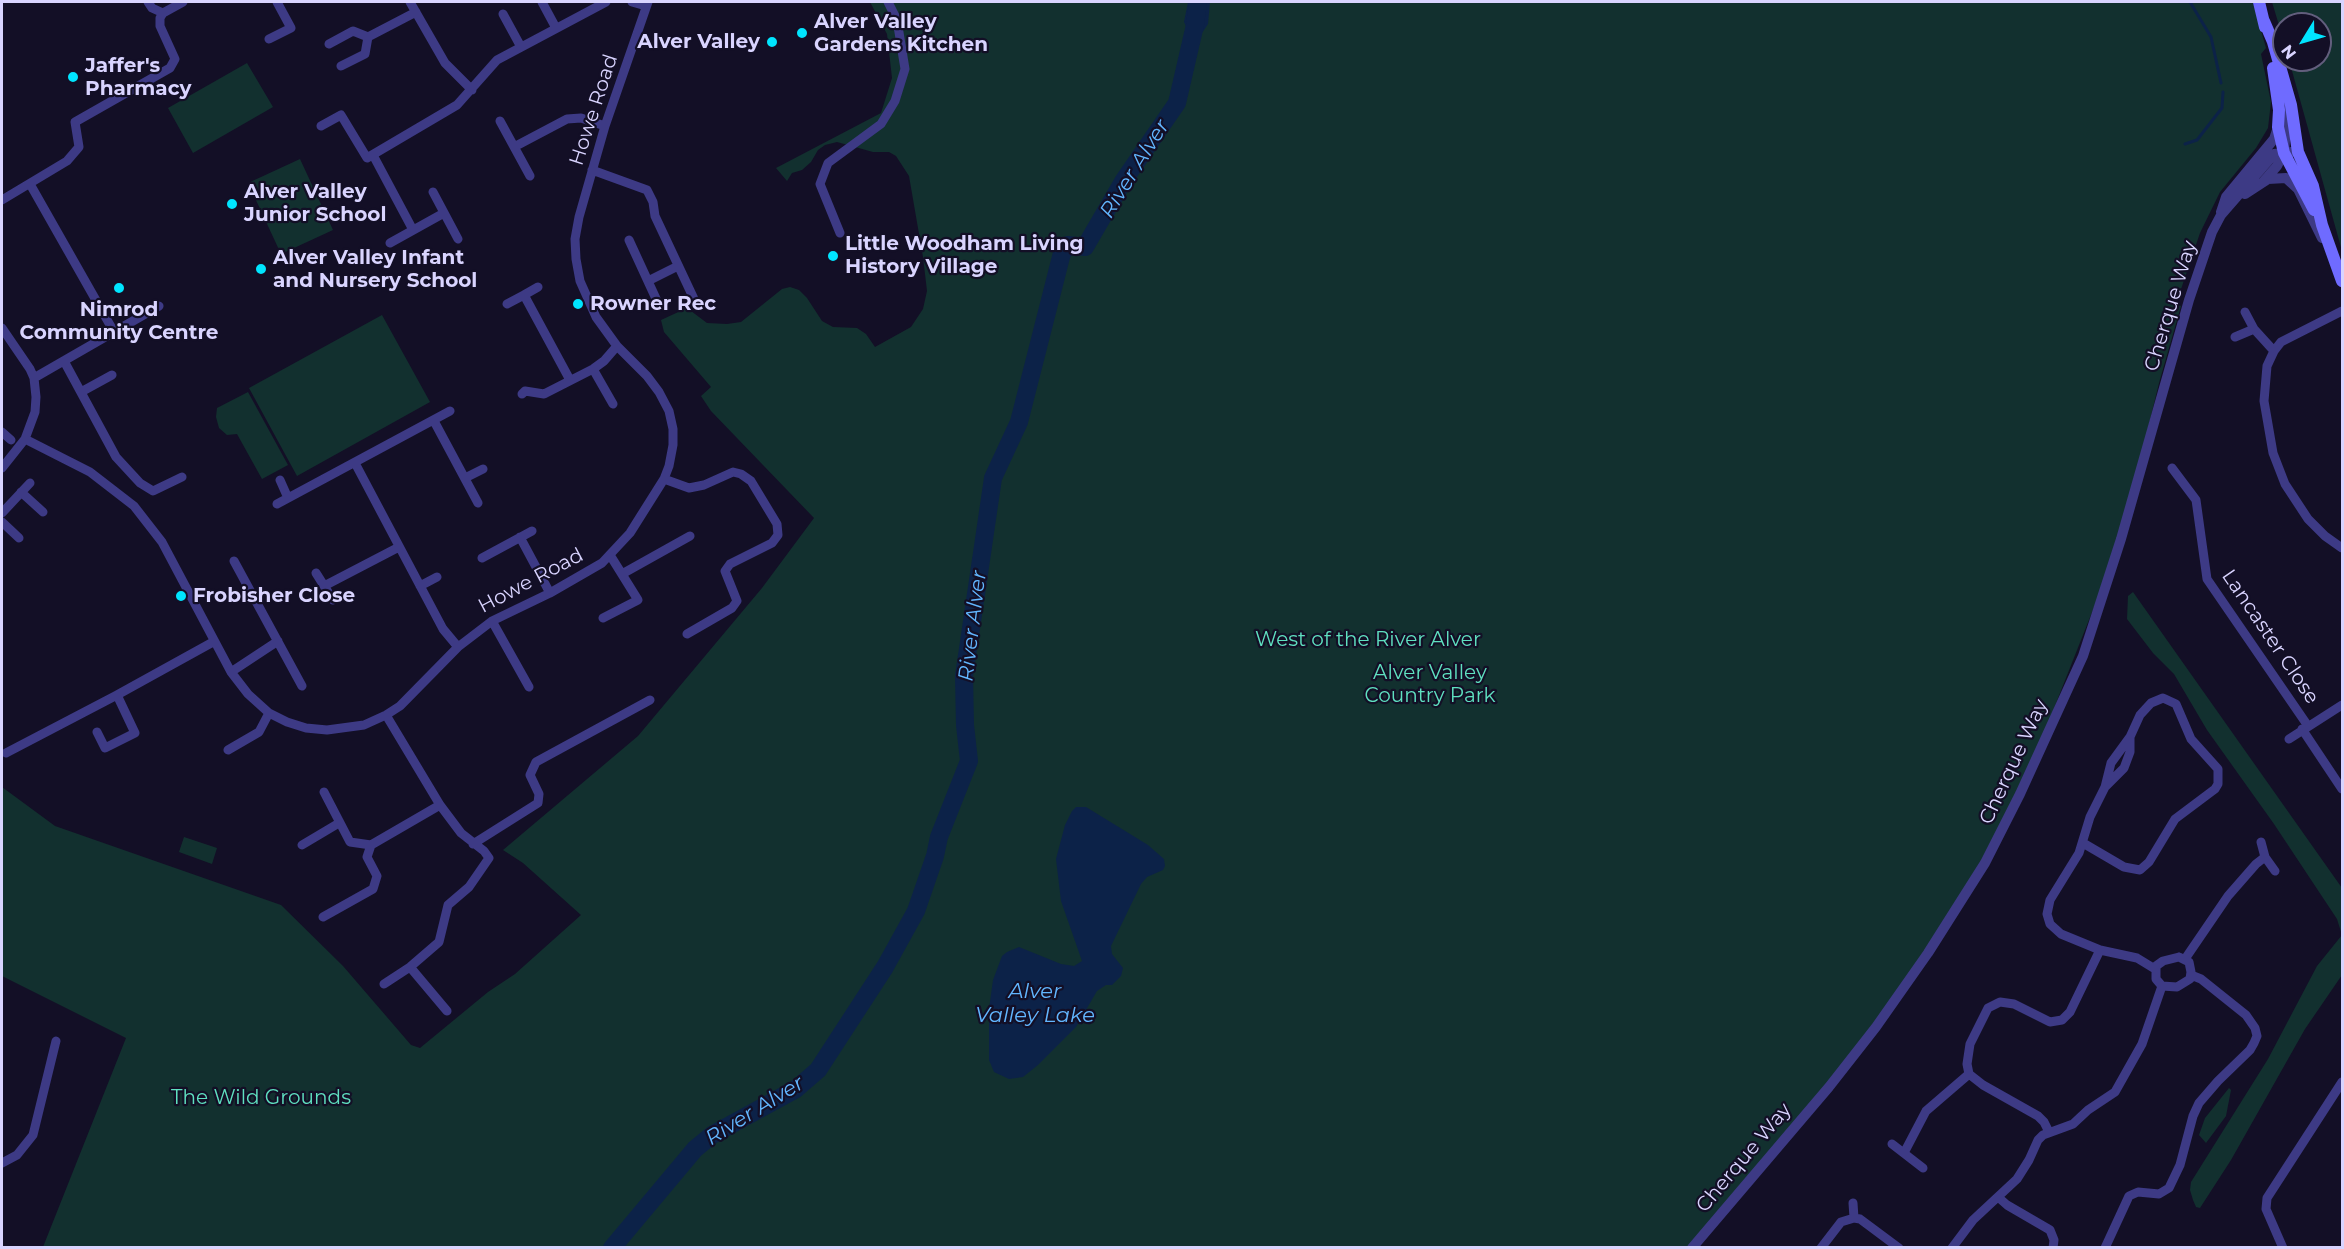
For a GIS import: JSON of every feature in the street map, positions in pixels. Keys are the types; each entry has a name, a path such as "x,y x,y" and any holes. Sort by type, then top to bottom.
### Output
{"main road":[{"path":"2259,2 2278,100 2278,127 2284,153 2322,225"},
{"path":"2264,21 2273,42 2294,117 2298,152 2316,196 2322,225 2343,281"}],"street":[{"path":"148,2 152,8 163,13"},
{"path":"2,200 63,165 79,147 75,122 165,71 173,64 173,51 160,26 160,18 163,13 183,2"},
{"path":"269,39 291,28 277,2"},
{"path":"410,2 445,63 472,90"},
{"path":"542,2 556,28"},
{"path":"321,126 341,115 367,158 457,105 497,60 606,2"},
{"path":"632,2 647,4"},
{"path":"840,233 820,184 828,163 881,124 898,94 905,69 897,20 888,2"},
{"name":"Howe Road","path":"25,439 90,472 134,506 162,542 213,642 231,672 248,694 269,713 306,728 327,730 364,724 386,715 416,691 458,647 492,621 550,593 602,563 630,532 664,479 674,446 669,411 647,376 617,346 596,317 580,281 576,259 577,223 605,126 647,4"},
{"path":"329,44 353,31 368,37 416,12"},
{"path":"503,14 521,47"},
{"path":"341,66 365,54 368,37"},
{"path":"2262,183 2277,166 2284,153 2287,114 2283,80"},
{"path":"514,147 567,119 581,118 605,126"},
{"path":"500,121 530,176"},
{"name":"Cherque Way","path":"2221,215 2221,207 2226,197 2274,139 2278,127"},
{"path":"2284,153 2298,152"},
{"name":"Cherque Way","path":"1692,1248 1829,1087 1876,1027 1928,953 1985,863 2020,794 2083,656 2121,539 2189,300 2212,232 2221,215 2274,154 2284,153"},
{"path":"373,154 413,230"},
{"path":"592,170 647,190 653,202 655,216 694,299"},
{"path":"2232,203 2262,183 2276,178 2286,178 2298,189 2336,267"},
{"path":"30,184 114,332"},
{"path":"432,192 458,239"},
{"path":"390,243 444,213"},
{"path":"629,240 658,303"},
{"path":"648,281 678,266"},
{"path":"507,304 538,287"},
{"path":"524,295 570,380"},
{"path":"34,378 159,306"},
{"path":"2343,311 2281,342 2267,366 2264,401 2273,453 2285,484 2308,519 2325,536 2343,548"},
{"path":"2245,312 2253,329 2274,351"},
{"path":"2,328 34,378 35,412 25,439 2,468"},
{"path":"2235,338 2253,329"},
{"path":"522,394 525,391 544,394 593,369 604,361 617,346"},
{"path":"64,361 116,457 140,483 153,491 182,477"},
{"path":"593,369 613,404"},
{"path":"81,392 112,375"},
{"path":"277,504 450,411"},
{"path":"434,421 478,503"},
{"path":"2,432 11,440"},
{"path":"355,463 443,628 458,647"},
{"name":"Lancaster Close","path":"2172,468 2196,500 2207,579 2343,789"},
{"path":"465,478 483,469"},
{"path":"664,479 689,488 704,485 733,472 741,474 751,481 777,525 778,535 772,543 730,564 725,571 737,601 732,608 687,634"},
{"path":"280,480 288,498"},
{"path":"2,513 30,483"},
{"path":"21,492 43,512"},
{"path":"2,522 19,538"},
{"path":"482,558 532,531"},
{"path":"622,574 690,536"},
{"path":"520,537 550,593"},
{"path":"326,585 399,548"},
{"path":"603,618 638,600 610,555"},
{"path":"234,561 302,686"},
{"path":"316,573 326,585 333,600"},
{"path":"420,586 437,577"},
{"path":"492,621 529,687"},
{"path":"231,672 278,641"},
{"path":"6,753 213,642"},
{"path":"97,732 105,748 135,732 117,695"},
{"path":"2083,843 2124,867 2140,870 2149,862 2175,819 2210,794 2218,784 2218,769 2191,739 2176,704 2170,699 2157,699 2145,708 2130,737 2130,752 2124,768 2104,788 2090,817 2083,843 2073,864 2050,900 2047,914 2050,924 2061,934 2100,950 2137,958 2155,969"},
{"path":"473,844 538,803 539,794 530,775 536,762 650,700"},
{"path":"2289,740 2343,705"},
{"path":"228,750 259,732 269,713"},
{"path":"384,984 410,967 439,942 448,905 469,887 489,858 484,851 461,833 440,805 386,715"},
{"path":"324,792 350,842 371,845 440,805"},
{"path":"302,845 339,824"},
{"path":"2261,842 2265,856 2275,871"},
{"path":"323,917 374,889 377,876 367,857 371,845"},
{"path":"2185,959 2228,896 2265,856"},
{"path":"2049,1132 2038,1116 1983,1085 1969,1074 1968,1052 1988,1008 2000,1002 2050,1022 2062,1020 2070,1012 2100,950"},
{"path":"2179,957 2185,959 2191,967 2191,975 2182,986 2162,986 2156,979 2155,969 2159,963 2169,958 2179,957"},
{"path":"410,967 447,1011"},
{"path":"2105,1248 2129,1196 2138,1192 2159,1194 2169,1188 2180,1165 2193,1116 2199,1103 2250,1050 2257,1036 2255,1028 2246,1015 2201,979 2191,975"},
{"path":"1952,1248 1973,1220 2016,1179 2029,1160 2038,1140 2049,1132 2073,1124 2088,1110 2115,1092 2142,1044 2162,986"},
{"path":"2,1163 16,1155 33,1135 56,1041"},
{"path":"1904,1154 1926,1110 1969,1074"},
{"path":"2283,1248 2266,1209 2266,1198 2343,1082"},
{"path":"1892,1144 1923,1168"},
{"path":"1998,1197 2007,1205 2050,1230 2054,1240 2053,1248"},
{"path":"1853,1203 1854,1218"},
{"path":"1821,1248 1841,1222 1854,1218 1860,1219 1899,1248"}],"green space":[{"name":"Alver Valley Country Park","path":"870,2 2253,2 2266,48 2261,54 2271,102 2268,128 2256,148 2220,192 2200,233 2176,304 2181,306 2159,383 2121,539 2020,794 1928,953 1829,1087 1693,1247 43,1247 126,1038 2,976 2,787 55,826 281,905 343,966 411,1045 420,1048 488,992 515,974 581,915 523,863 503,850 638,736 762,588 814,518 711,411 701,396 711,387 664,332 661,320 687,308 707,323 741,322 782,289 790,287 799,290 807,298 822,321 833,327 857,328 866,334 875,347 911,327 923,309 927,291 909,176 896,156 889,152 873,152 837,142 825,145 818,150 811,162 802,170 792,173 787,181 776,168 881,113 892,78 887,34"},
{"path":"2272,2 2342,2 2342,251 2292,72 2332,72 2332,12 2275,12"},
{"path":"247,63 273,107 193,153 168,108"},
{"path":"300,159 333,230 281,254 248,183"},
{"path":"382,315 430,402 297,476 249,388"},
{"path":"248,392 288,465 262,479 237,434 227,435 219,428 216,417 217,408"},
{"path":"2133,592 2342,888 2342,935 2337,919 2274,824 2207,730 2174,674 2153,653 2127,619 2128,596"},
{"path":"184,837 217,848 212,864 179,852"},
{"path":"2342,935 2342,975 2305,1029 2231,1160 2200,1208 2196,1207 2190,1190 2191,1182 2268,1059 2317,966"},
{"path":"2229,1088 2231,1090 2226,1116 2206,1143 2199,1135 2205,1118"}],"water":[{"path":"1188,2 1210,2 1208,24 1196,42 1187,43 1187,28 1184,22"},
{"name":"Alver Valley Lake","path":"1076,807 1086,807 1148,845 1164,859 1165,866 1163,870 1147,877 1141,884 1111,946 1112,954 1123,968 1121,976 1112,985 1106,985 1097,991 1076,1027 1038,1065 1023,1077 1009,1079 994,1072 989,1060 989,1009 993,980 1002,956 1019,947 1061,964 1074,966 1082,961 1061,901 1056,859 1065,825"}],"waterway":[{"name":"River Alver","path":"612,1248 695,1149 712,1135 796,1089 818,1070 885,967 916,911 935,856 939,837 969,761 965,725 964,676 993,478 1019,422 1062,253 1068,245 1085,247 1124,180 1177,103 1198,2"},
{"path":"2190,2 2211,37 2221,83"},
{"path":"2185,144 2197,140 2222,108 2223,92"}],"place":[{"name":"Alver Valley Gardens Kitchen","path":"802,33"},
{"name":"Alver Valley","path":"772,42"},
{"name":"Jaffer's Pharmacy","path":"73,77"},
{"name":"Alver Valley Junior School","path":"232,204"},
{"name":"Little Woodham Living History Village","path":"833,256"},
{"name":"Alver Valley Infant and Nursery School","path":"261,269"},
{"name":"Nimrod Community Centre","path":"119,288"},
{"name":"Rowner Rec","path":"578,304"},
{"name":"Frobisher Close","path":"181,596"}],"park label":[{"name":"West of the River Alver","path":"1368,640"},
{"name":"The Wild Grounds","path":"261,1098"}]}
